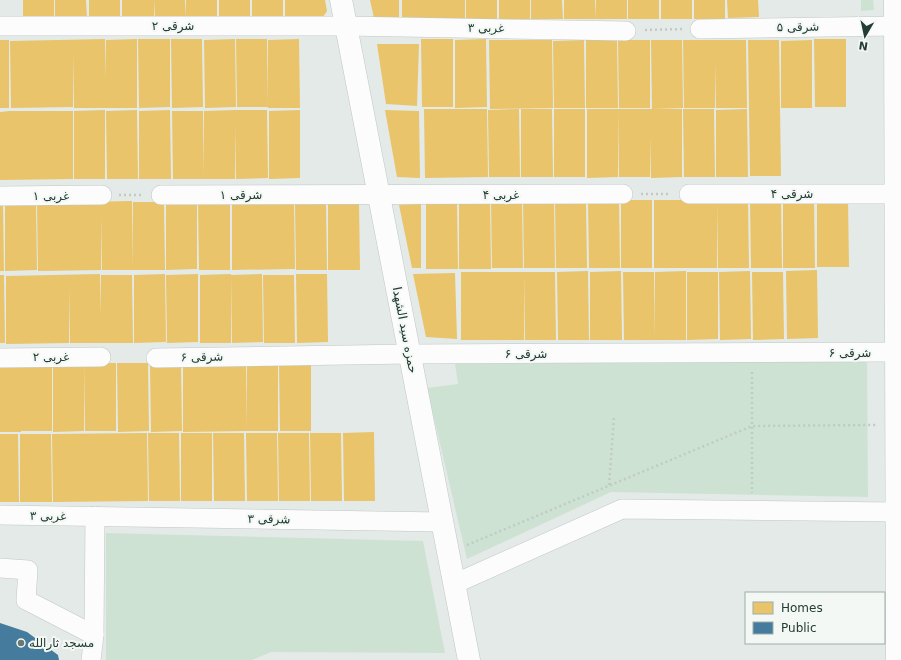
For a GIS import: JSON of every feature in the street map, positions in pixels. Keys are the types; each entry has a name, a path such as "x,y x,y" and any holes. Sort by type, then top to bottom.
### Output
{"street":[{"name":"حمزه سید الشهدا","path":"341,0 469,660"},
{"path":"895,0 896,194 899,271 896,352 897,660"},
{"name":"۲ شرقی","path":"0,26 346,26"},
{"name":"۳ غربی","path":"346,26 626,31"},
{"name":"۵ شرقی","path":"700,29 896,26"},
{"name":"۴ غربی","path":"379,195 624,194"},
{"name":"۴ شرقی","path":"689,194 896,194"},
{"name":"۱ غربی","path":"0,196 102,195"},
{"name":"۱ شرقی","path":"161,195 379,195"},
{"name":"۶ شرقی","path":"156,358 410,354 896,352"},
{"name":"۲ غربی","path":"0,358 101,357"},
{"path":"454,584 622,509 897,512"},
{"name":"۳ غربی","path":"0,515 96,516"},
{"path":"91,660 94,635 96,516"},
{"name":"۳ شرقی","path":"96,516 442,522"},
{"path":"0,568 28,570 26,600 94,635"}],"path":[{"path":"626,31 700,29"},
{"path":"624,194 689,194"},
{"path":"102,195 161,195"},
{"path":"752,353 752,510"},
{"path":"609,485 614,417"},
{"path":"447,549 464,546 752,426 897,425"}],"green space":[{"path":"861,0 873,0 874,10 861,11"},
{"path":"867,361 868,497 611,492 467,559 427,388 458,384 455,364"},
{"path":"106,533 423,541 445,653 271,652 252,660 106,660"}],"building: Homes":[{"path":"23,0 54,0 54,17 23,18"},
{"path":"55,0 86,0 87,18 55,19"},
{"path":"89,0 120,0 120,17 89,17"},
{"path":"122,0 154,0 154,18 122,18"},
{"path":"154,0 185,0 186,18 155,18"},
{"path":"186,0 217,0 217,18 186,18"},
{"path":"219,0 250,0 250,18 219,18"},
{"path":"252,0 283,0 283,18 252,18"},
{"path":"285,0 325,0 327,11 323,17 285,17"},
{"path":"370,0 399,0 399,18 374,18"},
{"path":"402,0 465,0 465,19 402,19"},
{"path":"466,0 497,0 497,19 466,19"},
{"path":"499,0 530,0 530,19 499,19"},
{"path":"531,0 562,0 563,19 531,19"},
{"path":"564,0 595,0 596,19 564,19"},
{"path":"596,0 627,0 627,19 596,19"},
{"path":"628,0 659,0 659,19 628,19"},
{"path":"661,0 692,0 692,19 661,19"},
{"path":"694,0 725,0 725,19 694,19"},
{"path":"727,0 758,0 759,17 728,18"},
{"path":"105,39 105,80 106,40 137,39 137,108 74,108 74,53 73,107 11,108 10,41"},
{"path":"138,39 170,39 170,107 139,108"},
{"path":"171,39 202,39 203,107 172,108"},
{"path":"235,39 236,107 205,108 204,40"},
{"path":"236,39 267,39 268,107 237,107"},
{"path":"299,39 300,108 268,108 268,40"},
{"path":"421,39 453,39 453,107 422,107"},
{"path":"486,39 487,107 455,108 455,40"},
{"path":"814,39 846,39 846,107 815,107"},
{"path":"0,40 9,40 9,108 0,108"},
{"path":"489,40 552,40 553,108 490,109"},
{"path":"584,40 585,108 554,108 553,41"},
{"path":"586,40 617,40 618,108 586,108"},
{"path":"618,40 650,40 650,108 619,108"},
{"path":"651,40 682,40 683,108 652,109"},
{"path":"683,40 746,40 747,108 716,108 715,62 715,108 684,108"},
{"path":"748,40 779,40 781,176 750,176"},
{"path":"812,40 812,108 781,108 781,41"},
{"path":"377,44 419,44 417,106 386,104"},
{"path":"424,109 487,109 488,177 425,178"},
{"path":"519,109 520,177 489,177 488,110"},
{"path":"521,109 552,109 553,177 521,177"},
{"path":"554,109 585,109 585,177 554,177"},
{"path":"587,109 618,109 618,177 587,178"},
{"path":"618,109 682,109 682,177 651,178 650,136 650,177 619,177"},
{"path":"683,109 714,109 715,177 684,177"},
{"path":"747,109 748,177 716,177 716,110"},
{"path":"105,110 105,179 74,179 74,111"},
{"path":"137,110 138,179 107,179 106,111"},
{"path":"170,110 171,179 139,179 139,111"},
{"path":"267,110 268,178 236,179 236,124 235,179 204,179 204,111"},
{"path":"300,110 300,178 269,179 269,111"},
{"path":"385,110 419,111 420,178 397,177"},
{"path":"73,111 73,179 0,180 0,112"},
{"path":"172,111 203,111 204,179 173,179"},
{"path":"817,199 848,199 849,267 817,267"},
{"path":"491,200 522,200 523,268 492,268"},
{"path":"523,200 554,200 555,268 524,268"},
{"path":"555,200 586,200 587,268 556,268"},
{"path":"588,200 619,200 620,268 589,268"},
{"path":"621,200 652,200 652,268 621,268"},
{"path":"654,200 717,200 717,268 654,268"},
{"path":"717,200 748,200 749,268 718,268"},
{"path":"750,200 781,200 782,268 751,268"},
{"path":"783,200 814,200 815,268 783,268"},
{"path":"132,201 133,270 102,270 101,215 101,270 38,271 37,203"},
{"path":"197,201 197,269 166,270 166,202"},
{"path":"426,201 457,201 458,269 426,269"},
{"path":"459,201 490,201 491,269 459,269"},
{"path":"133,202 164,202 165,270 133,270"},
{"path":"198,202 230,202 230,270 199,270"},
{"path":"232,202 294,202 295,269 232,270"},
{"path":"295,202 326,202 327,270 296,270"},
{"path":"328,202 359,202 360,270 328,270"},
{"path":"0,203 3,203 4,271 0,271"},
{"path":"5,203 36,203 37,270 5,271"},
{"path":"421,204 421,268 412,268 399,205"},
{"path":"817,270 818,338 787,339 786,271"},
{"path":"588,271 589,340 558,340 557,272"},
{"path":"621,271 622,340 590,340 590,272"},
{"path":"686,271 686,340 655,340 655,272"},
{"path":"750,271 751,339 720,340 719,272"},
{"path":"461,272 524,272 524,340 461,340"},
{"path":"524,272 555,272 556,340 525,340"},
{"path":"623,272 654,272 655,340 624,340"},
{"path":"687,272 718,272 718,339 687,340"},
{"path":"752,272 783,272 784,339 753,340"},
{"path":"455,273 457,339 426,337 413,274"},
{"path":"100,274 101,316 101,275 132,275 133,343 70,343 69,288 69,343 6,344 6,276"},
{"path":"165,274 166,342 134,343 134,275"},
{"path":"198,274 198,342 167,343 166,275"},
{"path":"231,274 231,343 200,343 200,275"},
{"path":"262,274 263,342 232,343 231,275"},
{"path":"296,274 327,274 328,342 297,343"},
{"path":"0,275 4,275 5,343 0,343"},
{"path":"263,275 294,275 295,343 264,343"},
{"path":"52,363 52,431 0,432 0,364"},
{"path":"84,363 116,363 116,431 85,431"},
{"path":"84,363 84,431 53,432 53,364"},
{"path":"117,363 148,363 149,431 118,432"},
{"path":"150,363 181,363 182,431 151,432"},
{"path":"246,363 247,431 183,432 183,364"},
{"path":"247,363 278,363 278,431 247,431"},
{"path":"279,363 311,363 311,431 280,431"},
{"path":"374,432 375,501 344,501 343,433"},
{"path":"147,433 148,501 53,502 52,434"},
{"path":"148,433 179,433 180,501 149,501"},
{"path":"181,433 212,433 212,501 181,501"},
{"path":"213,433 244,433 245,501 214,501"},
{"path":"246,433 277,433 278,501 247,501"},
{"path":"278,433 309,433 310,501 279,501"},
{"path":"310,433 341,433 342,501 311,501"},
{"path":"0,434 18,434 19,502 0,502"},
{"path":"20,434 51,434 52,502 20,502"}],"building: Public":[{"name":"مسجد ثارالله","path":"0,623 27,632 58,655 59,660 0,660"}],"place":[{"name":"مسجد ثارالله","path":"21,643"}]}
